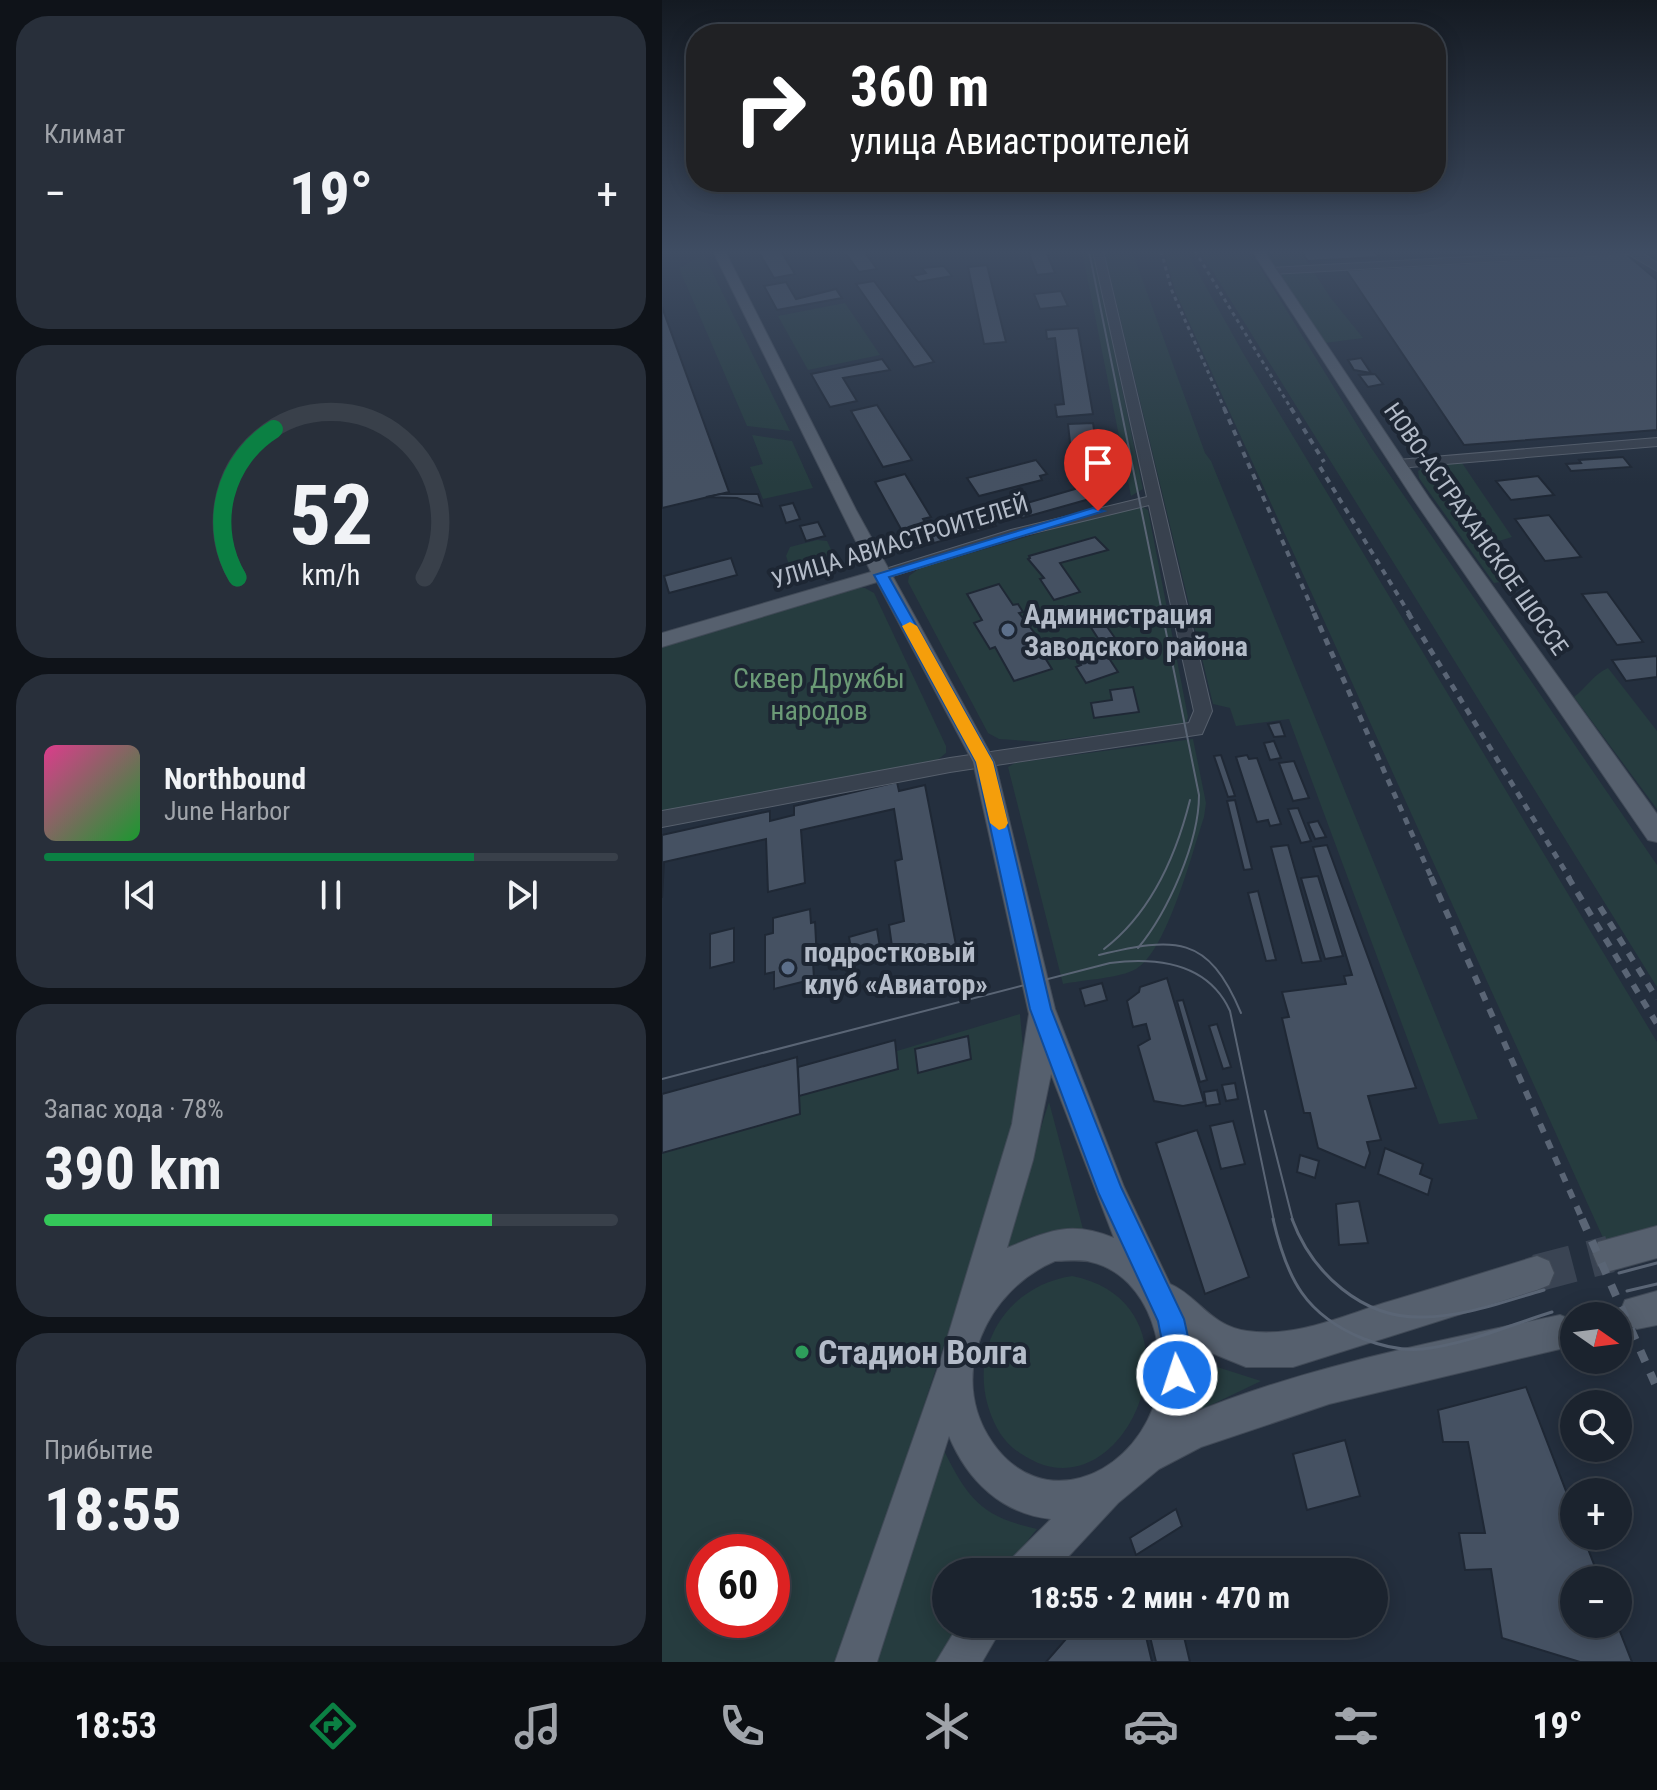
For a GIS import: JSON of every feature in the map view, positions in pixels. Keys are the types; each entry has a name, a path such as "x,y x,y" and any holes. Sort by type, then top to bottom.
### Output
{"main road":[{"path":"758,329 881,575 984,762 1041,1009 1111,1194 1171,1319 1177,1346 1177,1375 1172,1404 1161,1432 1144,1457 1065,1529 1039,1558"},
{"name":"НОВО-АСТРАХАНСКОЕ ШОССЕ","path":"1309,329 1398,464 1657,833"},
{"name":"УЛИЦА АВИАСТРОИТЕЛЕЙ","path":"662,640 881,575"},
{"path":"856,1662 964,1333 1030,1109 1041,1044 1041,1009"},
{"path":"1610,1254 1657,1242"},
{"path":"1114,1484 1085,1497 1056,1501 1036,1498 1001,1480 974,1449 965,1430 956,1388 964,1333 993,1282 1008,1267 1044,1247 1082,1243 1119,1254 1197,1329 1246,1349 1293,1349 1537,1273"},
{"path":"1144,1457 1192,1432 1309,1390 1560,1332"},
{"path":"957,1662 974,1638"}],"street":[{"path":"662,819 984,762 1196,729 1203,711 1115,329"},
{"path":"1398,464 1657,442"},
{"name":"УЛИЦА АВИАСТРОИТЕЛЕЙ","path":"881,575 1030,529 1125,504 1154,500"}],"green space":[{"path":"705,329 740,329 790,431 747,426"},
{"path":"785,329 862,329 880,355 808,370"},
{"path":"1098,329 1109,329 1143,489 1131,496"},
{"path":"1123,329 1160,329 1205,453 1211,461 1478,1119 1439,1124 1289,719 1236,726 1230,708 1213,704"},
{"path":"1192,329 1229,329 1657,1042 1657,1227 1604,1240"},
{"path":"1248,329 1298,329 1372,449 1657,865 1657,987"},
{"path":"1316,329 1355,329 1363,338 1325,343"},
{"path":"752,435 792,441 813,488 763,499 750,467 763,464"},
{"path":"1460,460 1512,537 1492,543 1509,574 1507,581 1494,583 1419,478 1418,471 1427,465"},
{"path":"1143,507 1148,510 1188,717 1186,724 1042,742 999,739 988,733 908,582 909,576 920,568 1126,508"},
{"path":"817,540 827,541 836,560 827,571 794,579 786,556 790,547"},
{"name":"Сквер Дружбы народов","path":"854,588 865,588 874,593 946,746 946,753 930,766 662,815 662,645"},
{"path":"1608,668 1657,731 1657,809 1574,697"},
{"path":"1193,739 1206,803 1204,817 1177,900 1158,943 1136,969 1111,977 1063,984 1008,767 1015,763"},
{"name":"Стадион Волга","path":"1020,1014 1024,1059 1008,1151 839,1662 662,1662 662,1094 797,1057 799,1067 895,1040 897,1051"},
{"path":"1049,1102 1083,1229 1040,1234 1001,1254"},
{"path":"1072,1276 1114,1293 1138,1322 1146,1357 1142,1394 1127,1428 1103,1454 1073,1467 1038,1463 1009,1444 997,1428 987,1403 984,1378 986,1354 994,1331 1007,1312 1025,1295 1046,1283"},
{"path":"1189,1358 1261,1381 1186,1417 1191,1384"},
{"path":"942,1447 968,1492 988,1511 1037,1529 1013,1558 932,1558 932,1638 952,1638 935,1662 873,1662"}],"building":[{"path":"662,329 670,329 729,492 662,508"},
{"path":"887,329 909,329 934,362 914,367"},
{"path":"981,329 1003,329 1006,342 984,344"},
{"path":"1078,329 1093,414 1057,417 1055,405 1064,404 1055,338 1047,339 1046,330"},
{"path":"1385,329 1657,329 1657,430 1464,445"},
{"path":"1361,358 1371,373 1354,370 1348,360"},
{"path":"882,359 890,370 843,378 857,401 830,407 811,374"},
{"path":"1375,374 1383,384 1368,387 1359,375"},
{"path":"877,405 912,460 883,467 851,411"},
{"path":"1093,423 1104,491 1093,498 1022,518 1017,511 1023,509 1020,505 1075,489 1068,424"},
{"path":"1623,457 1631,467 1571,471 1566,464 1581,463 1579,460"},
{"path":"1036,460 1047,474 1040,476 1042,480 979,496 967,478"},
{"path":"905,474 931,517 923,519 927,526 985,510 996,526 912,549 875,482"},
{"path":"1538,476 1554,495 1511,500 1496,481"},
{"path":"758,494 762,506 737,498 706,497"},
{"path":"793,503 800,519 786,523 780,506"},
{"path":"1549,515 1581,557 1545,561 1515,519"},
{"path":"818,522 825,536 806,541 800,526"},
{"path":"1095,537 1108,550 1060,563 1080,592 1054,600 1029,556"},
{"path":"731,558 737,575 669,593 664,576"},
{"path":"999,584 1013,605 1018,604 1023,612 1019,613 1040,640 1035,642 1052,669 1014,681 995,647 990,649 974,623 982,620 967,594"},
{"path":"1607,592 1643,642 1617,645 1582,594"},
{"path":"1103,621 1115,638 1101,643 1090,626"},
{"path":"1101,646 1118,672 1086,683 1076,667 1081,665 1074,654"},
{"path":"1657,656 1657,677 1626,681 1612,660"},
{"path":"1133,687 1139,712 1094,718 1091,703 1112,700 1110,690"},
{"path":"1280,722 1285,736 1274,737 1268,724"},
{"path":"1274,741 1281,758 1270,760 1264,743"},
{"path":"1221,755 1235,796 1228,797 1214,756"},
{"path":"1247,755 1249,759 1257,758 1281,824 1270,826 1268,820 1257,822 1236,757"},
{"path":"1294,761 1309,798 1293,801 1279,763"},
{"path":"897,782 899,791 925,785 956,945 894,961 889,925 904,921 895,861 902,859 894,809 801,830 805,883 768,892 766,839 664,862 662,898 662,835 770,811 770,821 794,815 794,806"},
{"path":"1235,800 1252,869 1244,870 1227,801"},
{"path":"1298,808 1311,841 1301,843 1288,809"},
{"path":"1318,821 1326,837 1315,839 1308,823"},
{"path":"1288,845 1321,961 1302,963 1271,847"},
{"path":"1327,845 1416,1088 1368,1096 1381,1140 1367,1142 1370,1153 1365,1168 1318,1148 1310,1113 1304,1113 1282,1018 1289,1017 1282,992 1346,984 1344,976 1352,975 1313,847"},
{"path":"1318,876 1343,956 1325,959 1301,878"},
{"path":"1258,891 1276,960 1266,961 1248,893"},
{"path":"810,909 811,923 815,922 817,960 813,961 814,979 774,989 774,972 765,974 765,935 773,933 773,918"},
{"path":"734,928 734,962 710,968 710,934"},
{"path":"877,929 880,947 852,955 849,937"},
{"path":"1167,978 1204,1102 1183,1106 1154,1101 1138,1046 1150,1039 1146,1024 1133,1027 1127,1001 1139,992 1140,987"},
{"path":"1102,983 1107,1000 1085,1006 1080,989"},
{"path":"1183,1000 1207,1080 1200,1082 1177,1001"},
{"path":"1217,1024 1231,1067 1223,1069 1209,1026"},
{"path":"968,1036 971,1059 918,1073 915,1049"},
{"path":"895,1040 898,1069 799,1096 798,1067"},
{"path":"797,1057 800,1114 662,1153 662,1094"},
{"path":"1235,1083 1238,1099 1226,1101 1222,1085"},
{"path":"1217,1090 1220,1104 1206,1106 1204,1092"},
{"path":"1233,1121 1245,1164 1221,1169 1210,1126"},
{"path":"1197,1130 1249,1277 1205,1294 1156,1143"},
{"path":"1385,1148 1423,1164 1420,1174 1432,1179 1428,1195 1378,1174"},
{"path":"1300,1155 1319,1161 1315,1178 1297,1172"},
{"path":"1359,1201 1368,1243 1339,1245 1336,1204"},
{"path":"1526,1387 1561,1478 1560,1550 1588,1550 1595,1566 1560,1566 1560,1638 1623,1638 1632,1662 1580,1662 1502,1638 1491,1569 1465,1570 1459,1533 1485,1533 1468,1442 1443,1442 1438,1410"},
{"path":"1345,1440 1360,1496 1307,1510 1293,1454"},
{"path":"1176,1509 1182,1526 1136,1555 1130,1538"},
{"path":"1067,1638 1146,1638 1152,1662 1046,1662"},
{"path":"1150,1638 1184,1638 1190,1662 1156,1662"}],"tunnel":[{"path":"1537,1273 1610,1254"}],"tram line":[{"path":"1105,329 1199,795 1194,834 1180,876 1160,916 1139,947"},
{"path":"1104,949 1135,918 1159,882 1177,842 1190,800"},
{"path":"1139,947 1169,945 1202,955 1229,987 1241,1013"},
{"path":"1099,955 1139,947"},
{"path":"662,1079 1110,963 1163,963 1195,973 1209,982 1230,1011 1274,1221"},
{"path":"1265,1111 1293,1221"},
{"path":"1273,1219 1292,1277 1313,1306 1327,1319 1371,1342 1393,1348 1439,1347 1552,1312"},
{"path":"1292,1219 1312,1257 1342,1289 1360,1301 1401,1316 1454,1314 1544,1290"},
{"path":"1619,1273 1657,1263"},
{"path":"1627,1291 1657,1284"}],"railway":[{"path":"1189,329 1225,410"},
{"path":"1242,329 1292,410"},
{"path":"1224,408 1251,470"},
{"path":"1291,408 1324,462"},
{"path":"1320,467 1410,615"},
{"path":"1253,474 1315,615"},
{"path":"1314,613 1432,879"},
{"path":"1408,613 1570,879"},
{"path":"1431,877 1583,1221"},
{"path":"1568,877 1657,1024"},
{"path":"1600,907 1657,999"},
{"path":"1582,1219 1657,1388"}],"slow traffic":[{"path":"910,626 984,762 999,823"}],"place":[{"name":"Администрация Заводского района","path":"1008,630"},
{"name":"подростковый клуб «Авиатор»","path":"788,968"},
{"name":"Стадион Волга","path":"802,1352"}],"route":[{"path":"1098,511 881,575 984,762 1041,1009 1111,1194 1149,1280 1171,1319 1177,1346 1177,1375"}]}
